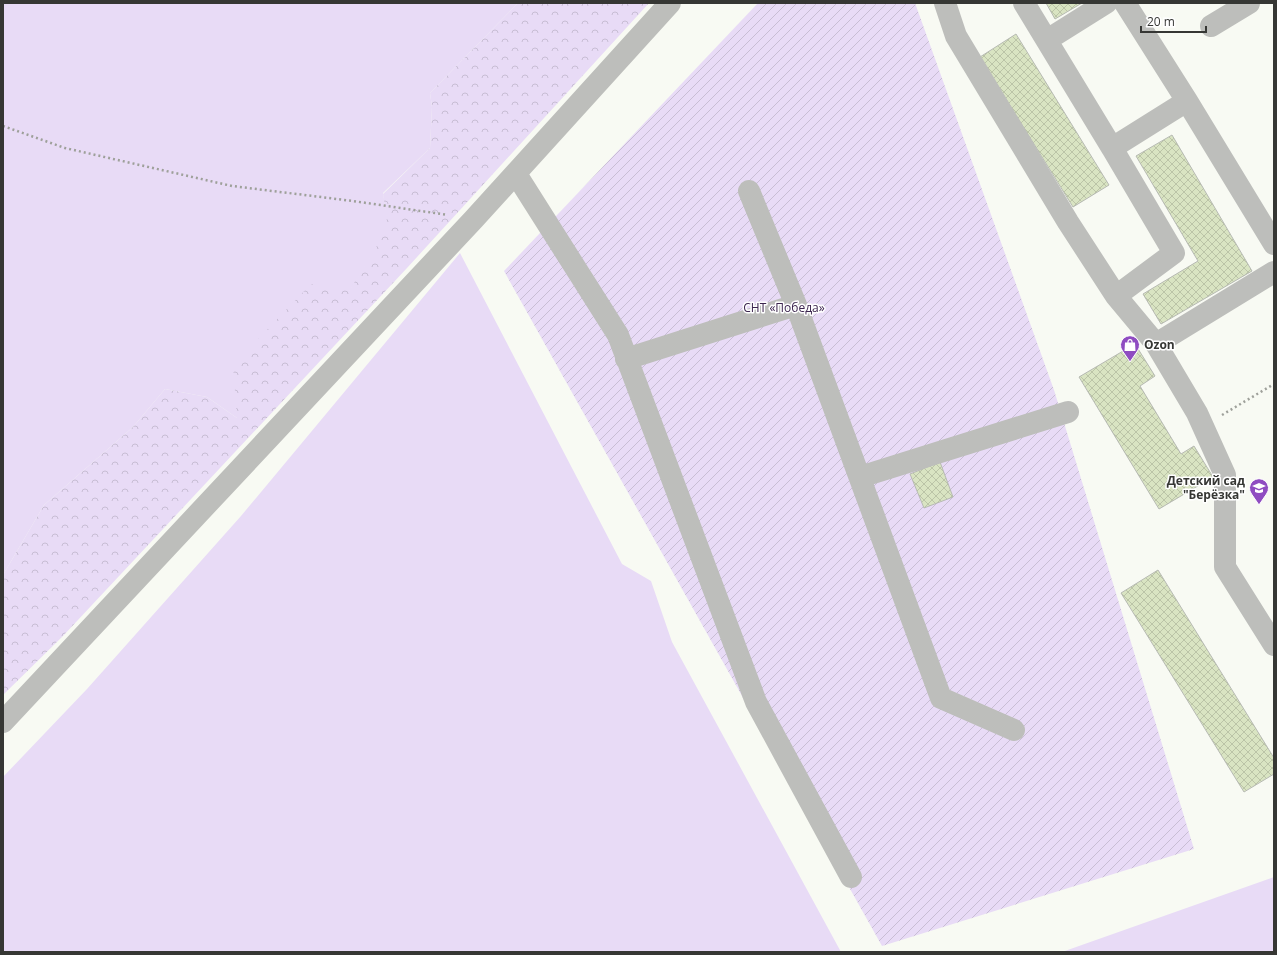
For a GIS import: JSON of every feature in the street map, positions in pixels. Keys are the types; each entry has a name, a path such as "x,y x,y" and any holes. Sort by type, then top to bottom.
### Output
{"street":[{"path":"3,722 516,174 670,3"},
{"path":"945,3 956,36 1064,216 1116,296 1156,344 1197,413 1225,475 1225,567 1274,645"},
{"path":"1024,3 1174,253 1116,296"},
{"path":"1047,40 1106,3"},
{"path":"1125,3 1274,244"},
{"path":"1211,26 1249,3"},
{"path":"1112,148 1187,101"},
{"path":"516,174 618,335 756,702 852,877"},
{"path":"749,191 796,305 941,698 1014,730"},
{"path":"1156,344 1274,272"},
{"path":"626,358 796,305"},
{"path":"860,478 1068,412"}],"path":[{"path":"3,126 65,148 232,186 353,201 474,219"},
{"path":"1203,426 1274,384"}],"green space":[{"path":"3,3 518,3 430,93 432,107 430,148 383,193 389,228 349,292 237,418 207,397 165,389 133,427 44,505 3,575"},
{"path":"518,3 649,3 407,268 63,636 3,695 3,575 44,505 133,427 165,389 207,397 237,418 233,365 311,284 349,291 388,228 383,194 430,148 432,107 430,93"},
{"name":"СНТ «Победа»","path":"758,3 915,3 1054,390 1194,849 882,946 504,271"},
{"path":"460,253 622,564 651,581 672,642 841,952 3,952 3,777 87,689 241,516"},
{"path":"1274,877 1274,952 1062,952"}],"building":[{"path":"1046,3 1082,3 1055,19"},
{"path":"1016,34 1109,185 1073,207 980,57"},
{"path":"1172,135 1252,271 1161,324 1143,294 1198,261 1136,156"},
{"path":"1135,344 1155,376 1140,386 1181,454 1194,446 1213,477 1159,509 1079,377"},
{"path":"940,462 953,497 924,508 910,474"},
{"path":"1158,570 1274,758 1274,774 1244,792 1121,593"}],"place":[{"name":"Ozon","path":"1130,362"},
{"name":"Детский сад \"Берёзка\"","path":"1259,505"}]}
